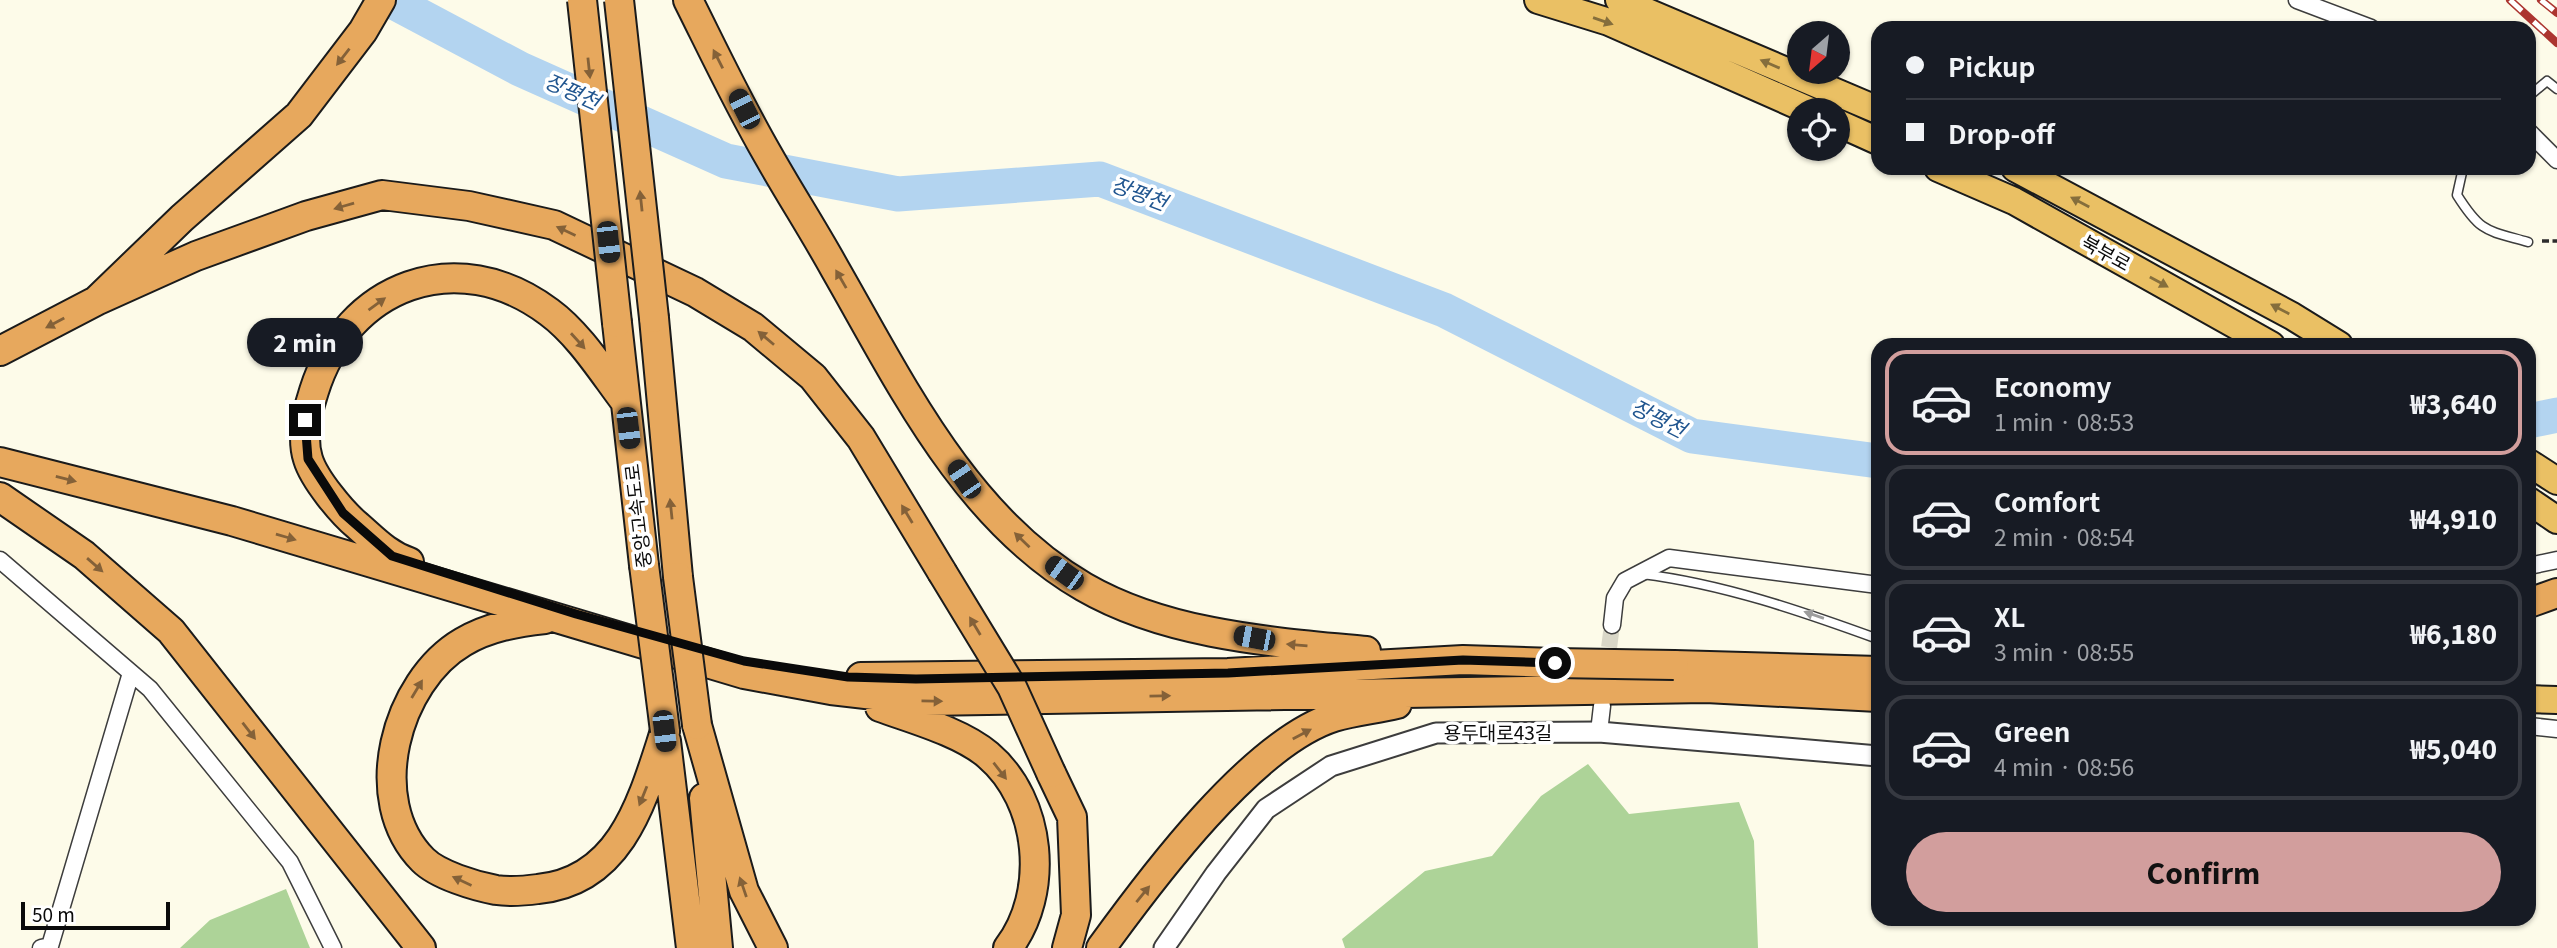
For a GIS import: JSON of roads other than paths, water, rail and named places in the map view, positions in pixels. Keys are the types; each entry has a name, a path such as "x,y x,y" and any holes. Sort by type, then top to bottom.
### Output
{"highway":[{"path":"96,301 183,218 299,115 363,32 381,0"},
{"name":"중앙고속도로","path":"582,0 625,400 691,948"},
{"name":"중앙고속도로","path":"619,0 654,318 678,577 697,725 718,948"},
{"path":"688,0 767,153 911,401 964,479 1026,545 1084,587 1152,618 1279,643 1463,660 1871,671"},
{"path":"1538,0 1609,22 1787,101"},
{"path":"1619,0 1871,107"},
{"path":"1850,128 1871,138"},
{"name":"북부로","path":"1954,175 2014,201 2259,338"},
{"name":"북부로","path":"2029,175 2292,316 2328,338"},
{"path":"0,351 96,301 196,256 306,216 382,195 469,206 554,225 695,292 753,327 813,377 861,438 1012,687 1072,817 1076,915 1067,948"},
{"path":"625,400 580,343 550,312 503,286 456,276 418,281 379,302 339,337 318,378 305,420 308,459 343,513 392,556 576,614 744,661 848,677 916,679 1228,673 1463,660"},
{"path":"0,462 232,521 744,674 831,690 926,701 1706,688 1871,697"},
{"path":"2536,468 2557,481"},
{"path":"0,496 84,555 171,631 421,948"},
{"path":"2536,506 2557,520"},
{"path":"2536,600 2557,593"},
{"path":"550,618 509,623 463,642 428,670 404,712 393,762 394,799 405,835 424,861 471,885 508,892 560,887 597,866 627,832 645,793 664,731"},
{"path":"831,690 949,734 988,755 1016,791 1036,841 1034,878 1018,934 1008,948"},
{"path":"1101,948 1210,811 1282,744 1333,718 1467,690"},
{"path":"2536,699 2557,700"},
{"path":"697,725 744,891 773,948"}],"street":[{"path":"2297,0 2352,21"},
{"path":"2536,139 2557,160"},
{"path":"1612,625 1615,598 1625,581 1669,558 1871,584"},
{"path":"2536,564 2557,559"},
{"path":"0,560 150,689 290,862 333,948"},
{"path":"41,948 50,946 131,673"},
{"path":"1598,732 1602,706"},
{"path":"2536,727 2557,729"},
{"name":"용두대로43길","path":"1164,948 1216,873 1266,809 1331,766 1436,733 1598,732 1871,755"}],"lane":[{"path":"2536,90 2547,81 2557,89"},
{"path":"2461,175 2457,195 2475,223 2491,231 2528,242"},
{"path":"1638,574 1688,580 1809,613 1871,636"}],"waterway":[{"name":"장평천","path":"390,0 520,69 726,161 898,194 1100,179 1444,310 1692,436 1871,460"},
{"name":"장평천","path":"2536,420 2557,415"}],"tunnel":[{"path":"1606,671 1612,625"}],"railway":[{"path":"2510,0 2533,21"},
{"path":"2541,0 2557,13"},
{"path":"2536,24 2557,43"}]}
